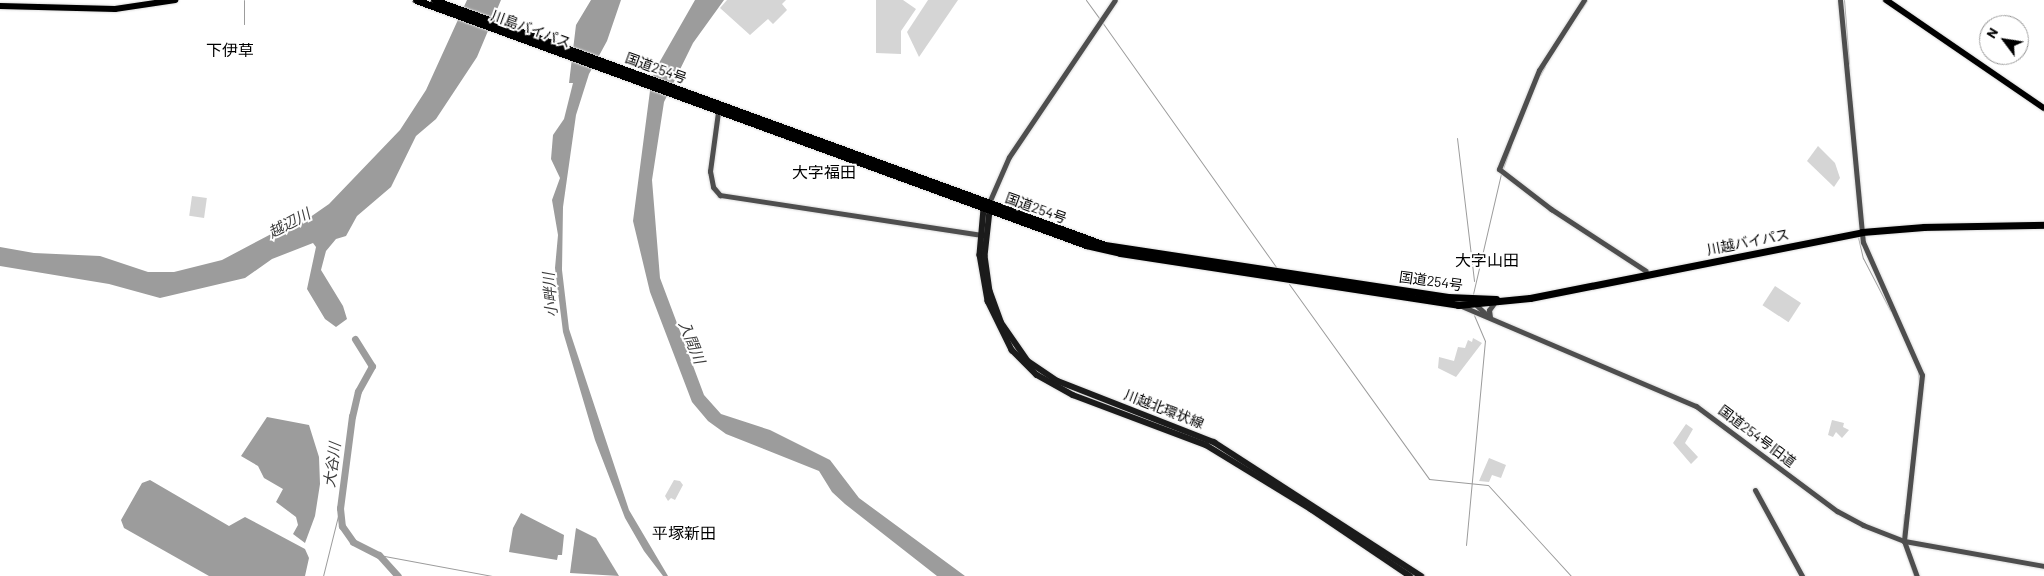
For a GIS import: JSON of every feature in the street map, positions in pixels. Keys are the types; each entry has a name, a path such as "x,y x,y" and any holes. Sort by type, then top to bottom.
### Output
{"highway":[{"name":"川島バイパス","path":"417,0 545,44"},
{"name":"川島バイパス","path":"434,0 612,69"},
{"name":"国道254号","path":"612,69 716,109 1120,254 1458,305"},
{"name":"国道254号","path":"988,208 1105,245 1474,302"},
{"name":"川越バイパス","path":"1458,305 1530,294 1862,231 2044,221"},
{"name":"川越バイパス","path":"1474,302 1494,303 1862,231 2044,225"}],"main road":[{"path":"0,6 116,9 175,0"},
{"path":"1886,0 2044,108"},
{"name":"川越北環状線","path":"988,208 981,234 982,277 994,319 1012,350 1037,375 1073,394 1206,445 1311,509 1410,576"},
{"name":"川越北環状線","path":"988,208 985,256 990,291 1001,322 1028,361 1070,386 1214,442 1421,576"}],"street":[{"path":"988,208 1010,157 1115,0"},
{"path":"1584,0 1539,70 1500,169 1514,177 1531,195 1646,271"},
{"path":"1840,0 1862,231 1867,255 1922,375 1904,541 1917,576"},
{"path":"716,109 710,171 713,187 720,195 981,234"},
{"path":"1474,302 1490,318"},
{"path":"1490,318 1489,310 1494,303"},
{"name":"国道254号旧道","path":"1458,305 1696,406 1837,511 1904,541 2044,566"},
{"path":"1755,490 1802,576"}],"shaded area":[{"path":"467,0 501,0 477,57 436,119 416,136 391,187 357,216 346,236 336,239 326,251 321,270 343,306 347,319 336,327 325,319 307,289 316,247 313,243 272,259 245,278 160,298 109,284 0,266 0,247 34,253 100,256 148,272 174,272 222,260 275,232 293,229 329,204 400,130 426,90"},
{"path":"591,0 621,0 607,41 589,74 576,115 563,207 562,270 569,329 629,510 668,576 663,576 644,551 625,518 595,440 563,332 555,268 558,235 552,200 560,178 551,159 553,135 564,119 573,83 569,83 576,25"},
{"path":"695,0 724,0 693,43 664,102 652,180 660,278 704,395 721,414 770,430 830,460 859,498 965,576 937,576 845,504 832,492 819,471 726,434 708,421 692,402 650,292 633,221 651,83 655,70"},
{"path":"727,0 786,0 782,4 787,10 773,24 768,19 750,35 720,8"},
{"path":"876,0 903,0 916,9 901,31 901,54 876,53"},
{"path":"928,0 958,0 919,57 907,32"},
{"path":"1818,146 1835,163 1840,178 1834,187 1807,161"},
{"path":"192,196 207,198 204,218 189,216"},
{"path":"1775,286 1801,303 1788,322 1762,305"},
{"path":"1473,338 1482,343 1456,377 1438,368 1439,357 1454,361 1458,347 1465,348 1468,340 1472,342"},
{"path":"267,417 309,425 319,457 320,484 315,516 305,543 293,534 298,525 296,517 276,502 283,489 264,478 258,466 241,456"},
{"path":"1832,420 1844,423 1843,427 1849,430 1842,438 1836,432 1833,437 1828,435"},
{"path":"1686,424 1693,429 1685,443 1698,457 1691,464 1673,443"},
{"path":"1489,458 1506,465 1501,478 1492,475 1489,482 1479,481"},
{"path":"150,480 229,526 245,517 305,549 309,558 305,576 209,576 124,528 121,520 142,483"},
{"path":"674,480 680,481 683,485 675,500 671,498 668,501 665,496"},
{"path":"521,513 564,535 562,555 558,555 557,560 509,552 513,528"},
{"path":"576,528 596,538 619,576 570,573"}],"waterway":[{"path":"244,0 244,24"},
{"path":"1086,0 1100,19"},
{"path":"1582,8 1587,0"},
{"path":"1844,0 1849,64"},
{"path":"1102,22 1277,268"},
{"path":"1540,75 1545,66"},
{"path":"1457,138 1474,281"},
{"path":"1503,168 1511,146"},
{"path":"1473,294 1501,174"},
{"path":"1858,237 1863,258 1890,310"},
{"path":"1289,284 1429,479 1488,485 1571,576"},
{"path":"1466,545 1485,341 1474,315"},
{"name":"大谷川","path":"355,339 372,366 358,391 352,416 340,508 342,526 353,542 379,555 398,576"},
{"path":"1918,370 1919,381"},
{"path":"323,576 340,508"},
{"path":"1902,537 1904,514"},
{"path":"1903,544 1914,576"},
{"path":"379,555 492,576"}],"district":[{"name":"下伊草","path":"230,50"},
{"name":"大字福田","path":"824,172"},
{"name":"大字山田","path":"1487,260"},
{"name":"平塚新田","path":"684,533"}],"water label":[{"name":"越辺川","path":"289,223"},
{"name":"小畔川","path":"550,295"},
{"name":"入間川","path":"692,342"}]}
